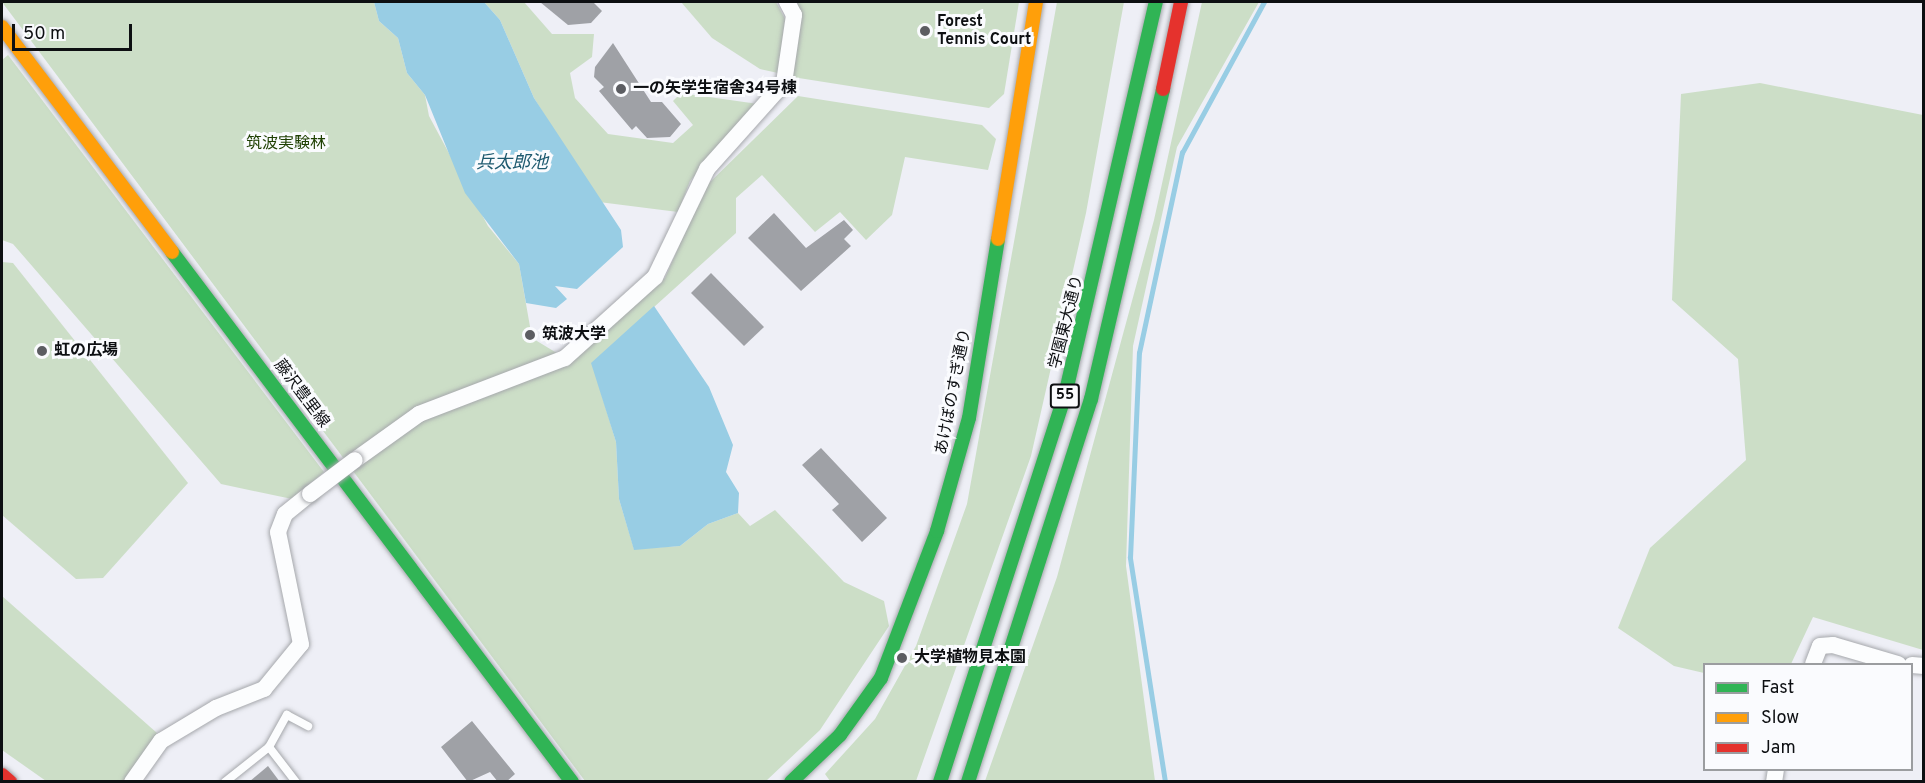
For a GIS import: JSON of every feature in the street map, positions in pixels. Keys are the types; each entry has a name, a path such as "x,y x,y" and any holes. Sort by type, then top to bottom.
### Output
{"main road":[{"name":"あけぼのすぎ通り","path":"791,782 840,735 881,678 937,531 969,418 1036,2"},
{"name":"学園東大通り","path":"940,782 1017,559 1066,391 1156,2"},
{"name":"55","path":"968,782 1091,399 1181,2"},
{"name":"藤沢豊里線","path":"2,27 572,782"},
{"path":"2,775 10,782"}],"street":[{"path":"132,782 161,741 216,708 264,689 301,644 278,532 285,514 419,414 565,358 655,277 707,169 784,83 794,15 787,2"},
{"path":"1813,663 1820,646 1833,645 1895,663"}],"lane":[{"path":"225,782 269,747 287,715 308,726"},
{"path":"269,747 296,782"}],"green space":[{"name":"筑波実験林","path":"2,2 374,2 379,21 398,38 407,73 425,95 429,116 488,226 519,264 532,338 565,358 576,356 665,278 705,187 798,96 982,125 996,139 988,170 905,157 892,215 866,240 840,212 815,232 762,175 736,198 736,233 592,363 616,442 619,499 634,549 680,546 708,524 738,513 750,526 775,510 844,582 884,601 889,626 820,730 766,781 585,781"},
{"path":"484,2 524,2 552,34 594,34 592,57 570,73 575,98 608,134 673,143 693,125 673,101 681,93 758,104 690,181 678,212 599,202 534,98 500,20"},
{"path":"681,2 776,2 785,19 778,73 760,69 712,38"},
{"path":"798,2 1019,2 1004,94 989,108 786,76"},
{"path":"1057,2 1124,2 1086,213 1031,456 916,781 830,781 825,774 875,719 916,646 967,504"},
{"path":"1202,2 1259,2 1177,147 1133,346 1126,566 1155,781 985,781 1057,577 1154,220"},
{"path":"8,55 324,472 292,499 221,484 13,244 2,240 2,60"},
{"path":"1760,83 1923,115 1923,650 1813,617 1791,663 1703,663 1703,673 1674,666 1618,628 1650,548 1746,460 1738,359 1672,300 1681,94"},
{"name":"虹の広場","path":"2,262 13,263 188,483 103,578 76,579 2,515"},
{"path":"2,596 157,733 128,781 46,781 2,750"}],"water":[{"name":"兵太郎池","path":"374,2 484,2 500,20 534,98 621,230 623,247 577,289 555,286 567,299 556,308 526,303 519,264 465,193 425,95 407,73 398,38 379,21"},
{"path":"654,306 709,387 733,445 726,472 739,493 738,513 708,524 680,546 634,550 619,499 616,442 591,363"}],"building":[{"path":"540,2 593,2 602,11 591,23 568,25"},
{"name":"一の矢学生宿舎34号棟","path":"613,43 651,102 662,102 681,124 670,137 647,138 636,126 632,130 599,91 604,87 594,77 595,67"},
{"path":"774,213 806,248 844,220 853,230 844,239 851,246 801,291 748,238"},
{"path":"711,273 764,327 744,346 691,293"},
{"path":"821,448 887,518 862,542 832,510 839,504 802,465"},
{"path":"472,721 515,774 506,782 498,782 490,772 468,782 441,747"},
{"path":"268,766 280,782 249,782"}],"waterway":[{"path":"1165,782 1130,558 1139,353 1182,153 1264,2"}],"traffic: fast":[{"path":"940,782 1066,391 1156,2"},
{"path":"968,782 1091,399 1163,89"},
{"path":"791,782 840,735 881,678 937,531 969,418 998,239"},
{"path":"172,252 572,782"}],"traffic: slow":[{"path":"998,239 1036,2"},
{"path":"2,27 172,252"}],"traffic: jam":[{"path":"1163,89 1181,2"},
{"path":"2,775 10,782"}],"place":[{"name":"Forest Tennis Court","path":"925,31"},
{"name":"一の矢学生宿舎34号棟","path":"621,89"},
{"name":"筑波大学","path":"530,335"},
{"name":"虹の広場","path":"42,351"},
{"name":"大学植物見本園","path":"902,658"}]}
